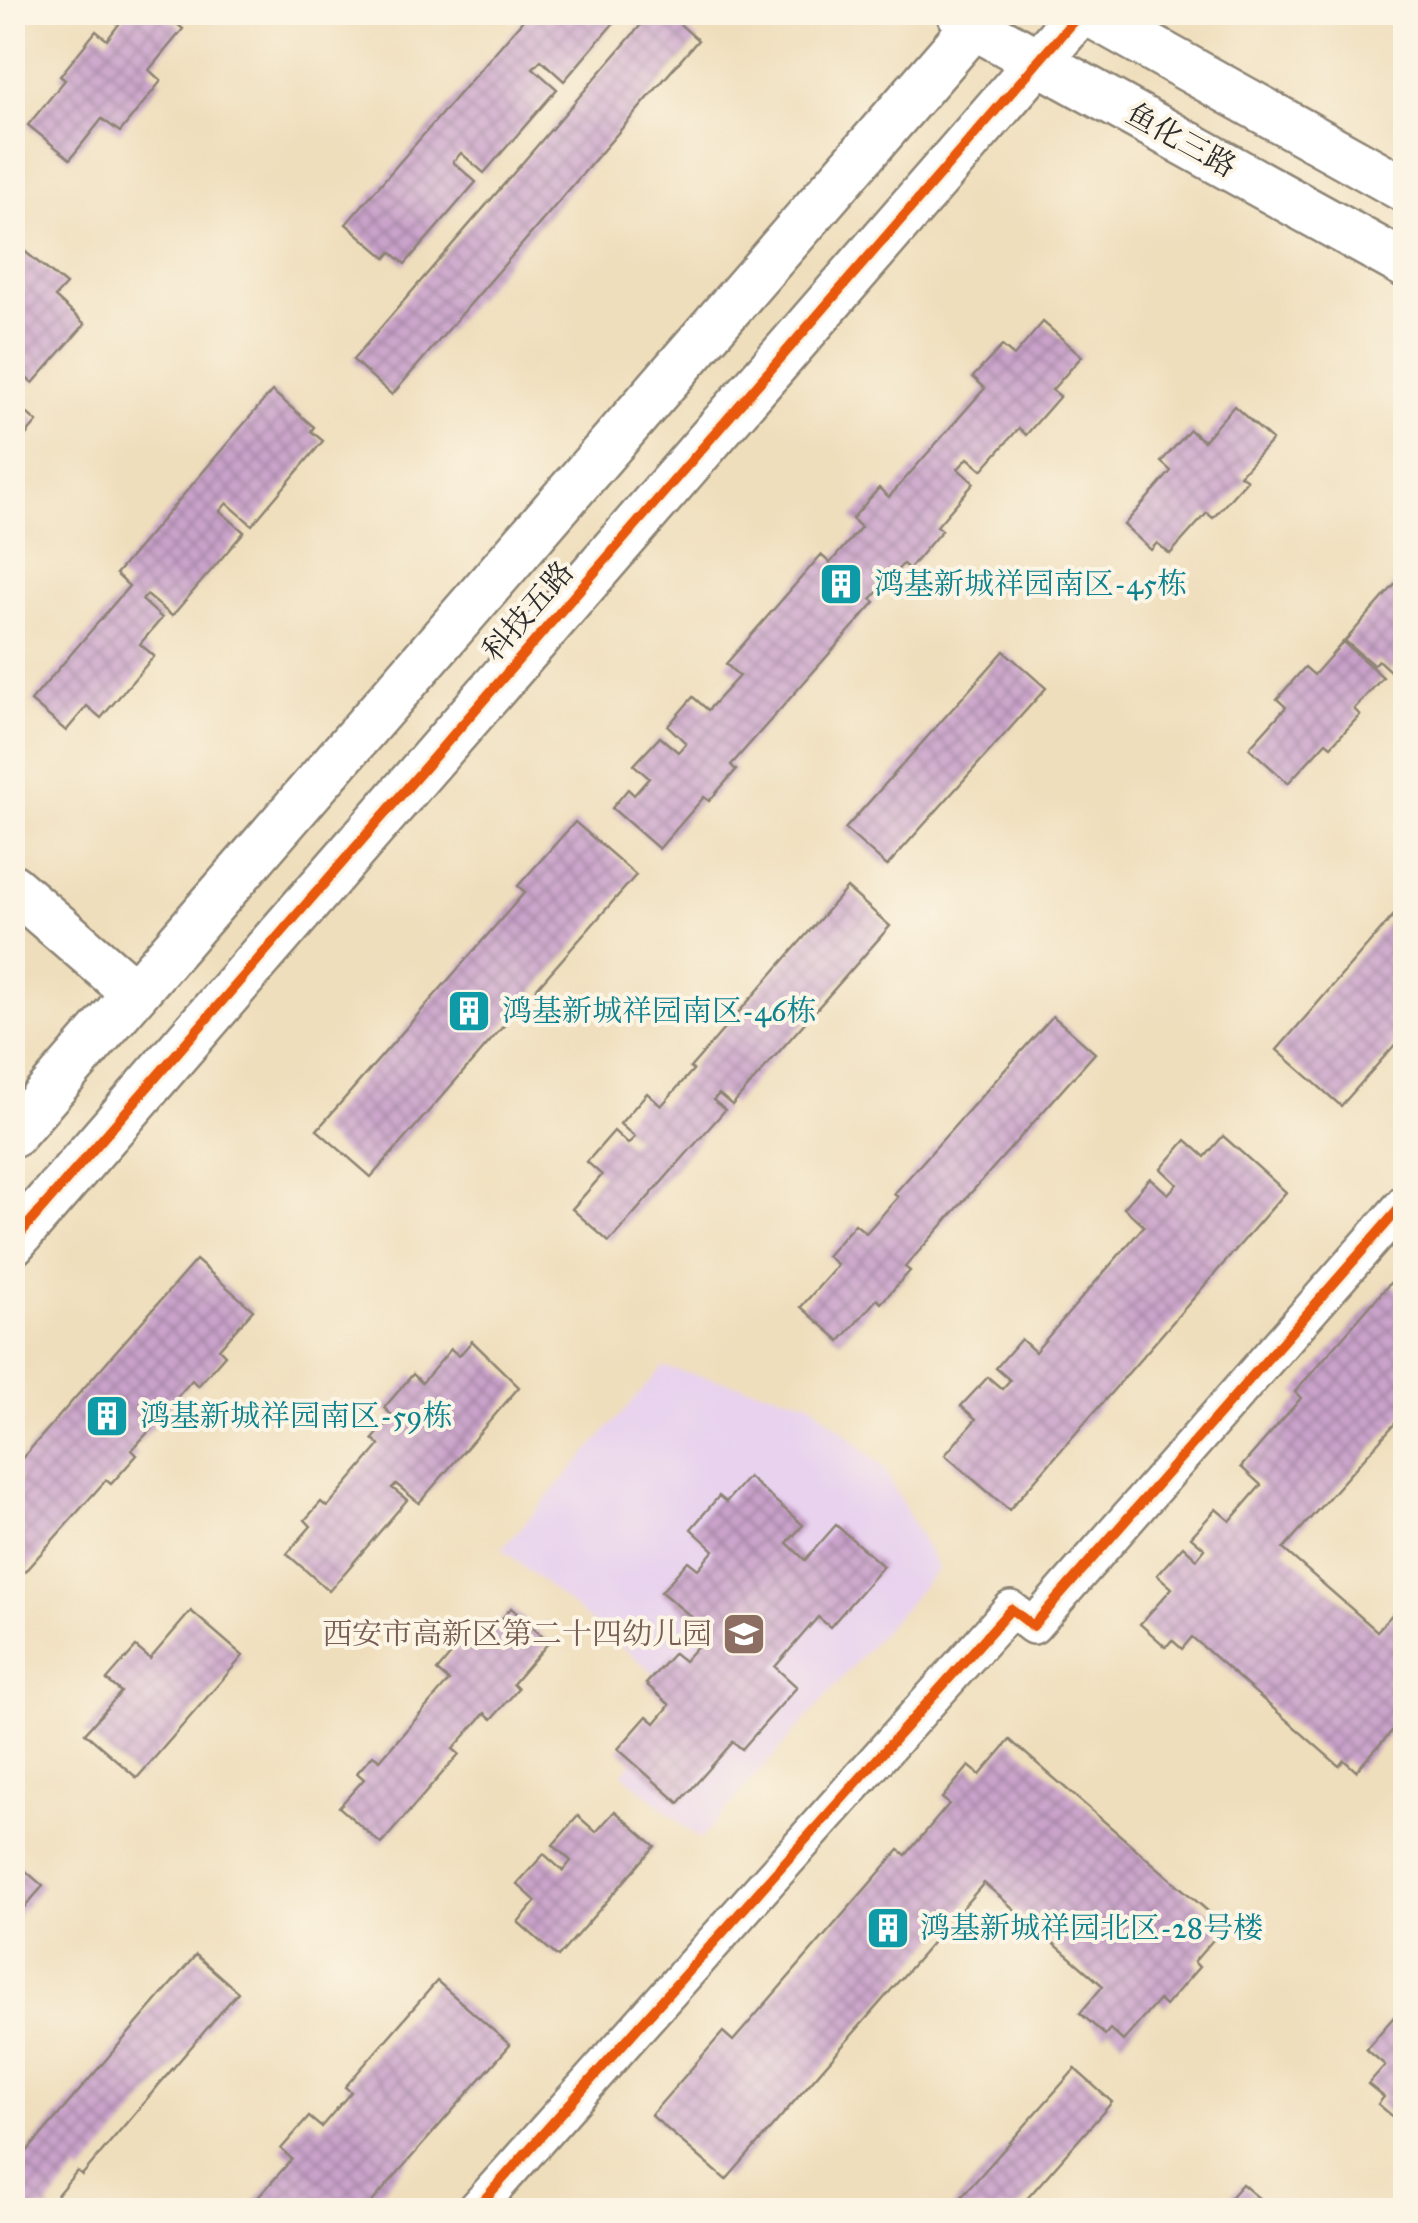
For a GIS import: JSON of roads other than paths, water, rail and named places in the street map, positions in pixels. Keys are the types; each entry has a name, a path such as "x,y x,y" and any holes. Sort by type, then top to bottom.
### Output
{"street":[{"name":"科技五路","path":"12,1243 1084,12"},
{"path":"1084,12 1406,190"},
{"name":"科技五路","path":"12,1135 758,275 973,17"},
{"name":"鱼化三路","path":"973,17 1038,62 1406,265"},
{"path":"758,275 812,322"},
{"path":"12,886 135,994"},
{"path":"475,2210 1011,1609 1033,1626 1406,1201"}],"place":[{"name":"鸿基新城祥园南区-45栋","path":"841,584"},
{"name":"鸿基新城祥园南区-46栋","path":"469,1011"},
{"name":"鸿基新城祥园南区-59栋","path":"107,1416"},
{"name":"西安市高新区第二十四幼儿园","path":"744,1634"},
{"name":"鸿基新城祥园北区-28号楼","path":"888,1928"}]}
